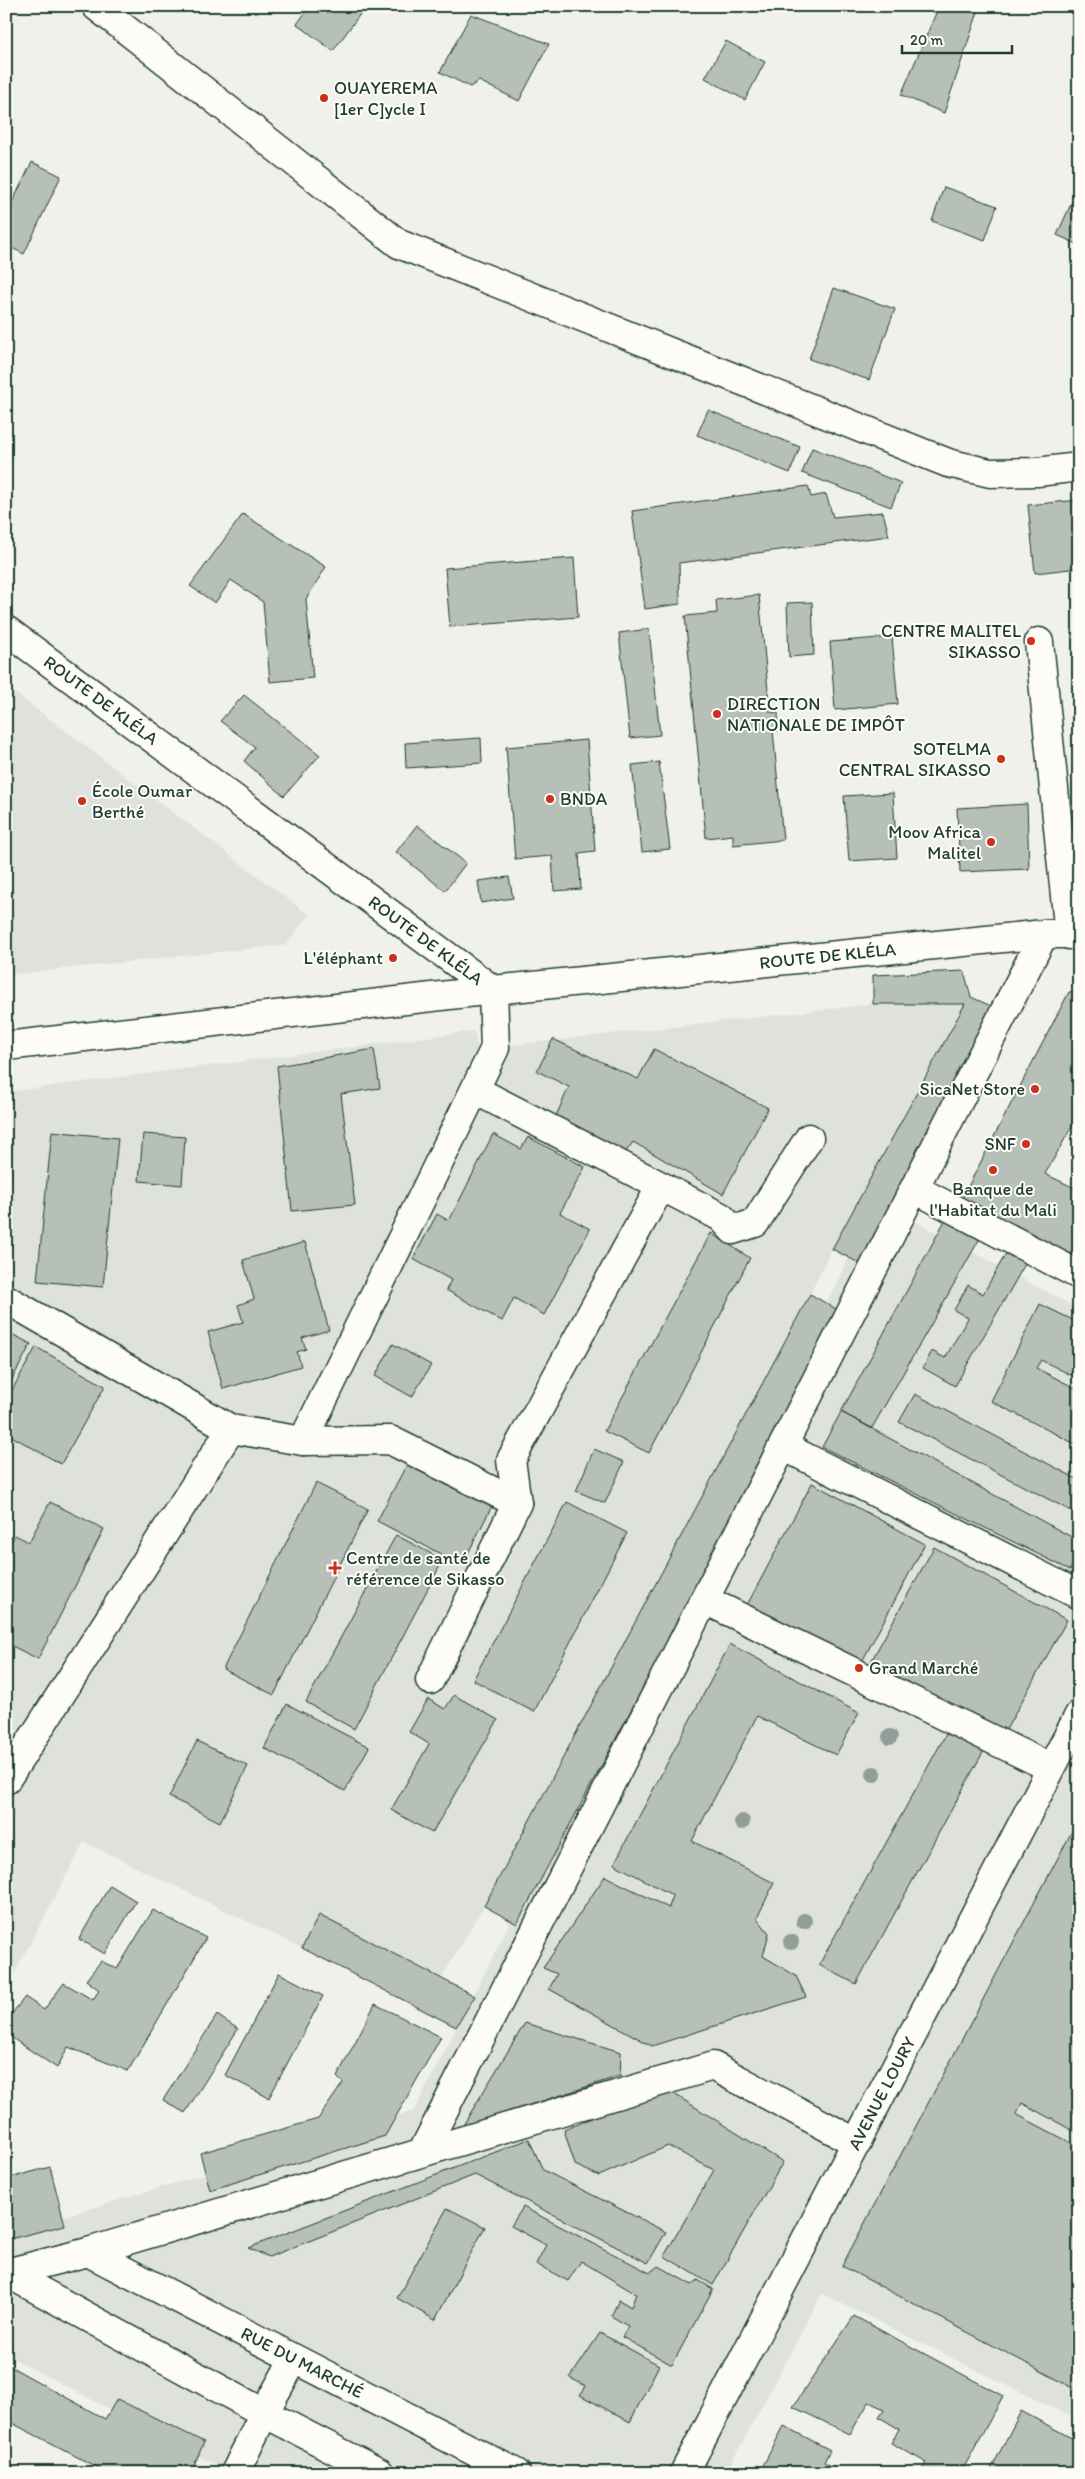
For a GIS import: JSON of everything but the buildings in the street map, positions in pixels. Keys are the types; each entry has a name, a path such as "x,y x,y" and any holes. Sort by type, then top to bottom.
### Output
{"street":[{"path":"96,6 399,244 948,463 990,474 1036,472 1079,467"},
{"name":"ROUTE DE KLÉLA","path":"6,630 493,990 1064,934"},
{"path":"423,2151 915,1189 1064,934 1039,642"},
{"path":"6,1046 493,990 495,1048 303,1441"},
{"path":"475,1090 721,1217 733,1230 755,1223 808,1138"},
{"path":"430,1680 516,1503 511,1460 660,1186"},
{"path":"915,1189 1079,1276"},
{"path":"6,1299 231,1429 303,1441 390,1440 516,1503"},
{"path":"6,1780 14,1750 231,1429"},
{"path":"783,1446 1079,1595"},
{"path":"705,1600 1051,1768"},
{"name":"AVENUE LOURY","path":"684,2473 1079,1715"},
{"path":"6,2273 88,2252 713,2066 857,2143"},
{"name":"RUE DU MARCHÉ","path":"88,2252 516,2473"},
{"path":"6,2273 264,2413 380,2473"},
{"path":"235,2473 264,2413 294,2359"}],"shaded area":[{"name":"École Oumar Berthé","path":"6,686 309,915 286,945 6,975"},
{"name":"Centre de santé de référence de Sikasso","path":"873,1004 965,1004 832,1249 810,1294 484,1906 423,2010 302,1948 84,1842 6,1989 6,1092 474,1031 478,1049"},
{"name":"Grand Marché","path":"878,1201 1079,1309 1079,2421 822,2294 726,2473 232,2473 6,2355 6,2234 414,2111"}],"place":[{"name":"OUAYEREMA [1er C]ycle I","path":"324,98"},
{"name":"CENTRE MALITEL SIKASSO","path":"1031,641"},
{"name":"DIRECTION NATIONALE DE IMPÔT","path":"717,714"},
{"name":"SOTELMA CENTRAL SIKASSO","path":"1001,759"},
{"name":"BNDA","path":"550,799"},
{"name":"École Oumar Berthé","path":"82,801"},
{"name":"Moov Africa Malitel","path":"991,842"},
{"name":"L'éléphant","path":"393,958"},
{"name":"SicaNet Store","path":"1035,1089"},
{"name":"SNF","path":"1026,1144"},
{"name":"Banque de l'Habitat du Mali","path":"993,1170"},
{"name":"Centre de santé de référence de Sikasso","path":"335,1568"},
{"name":"Grand Marché","path":"859,1668"}]}
